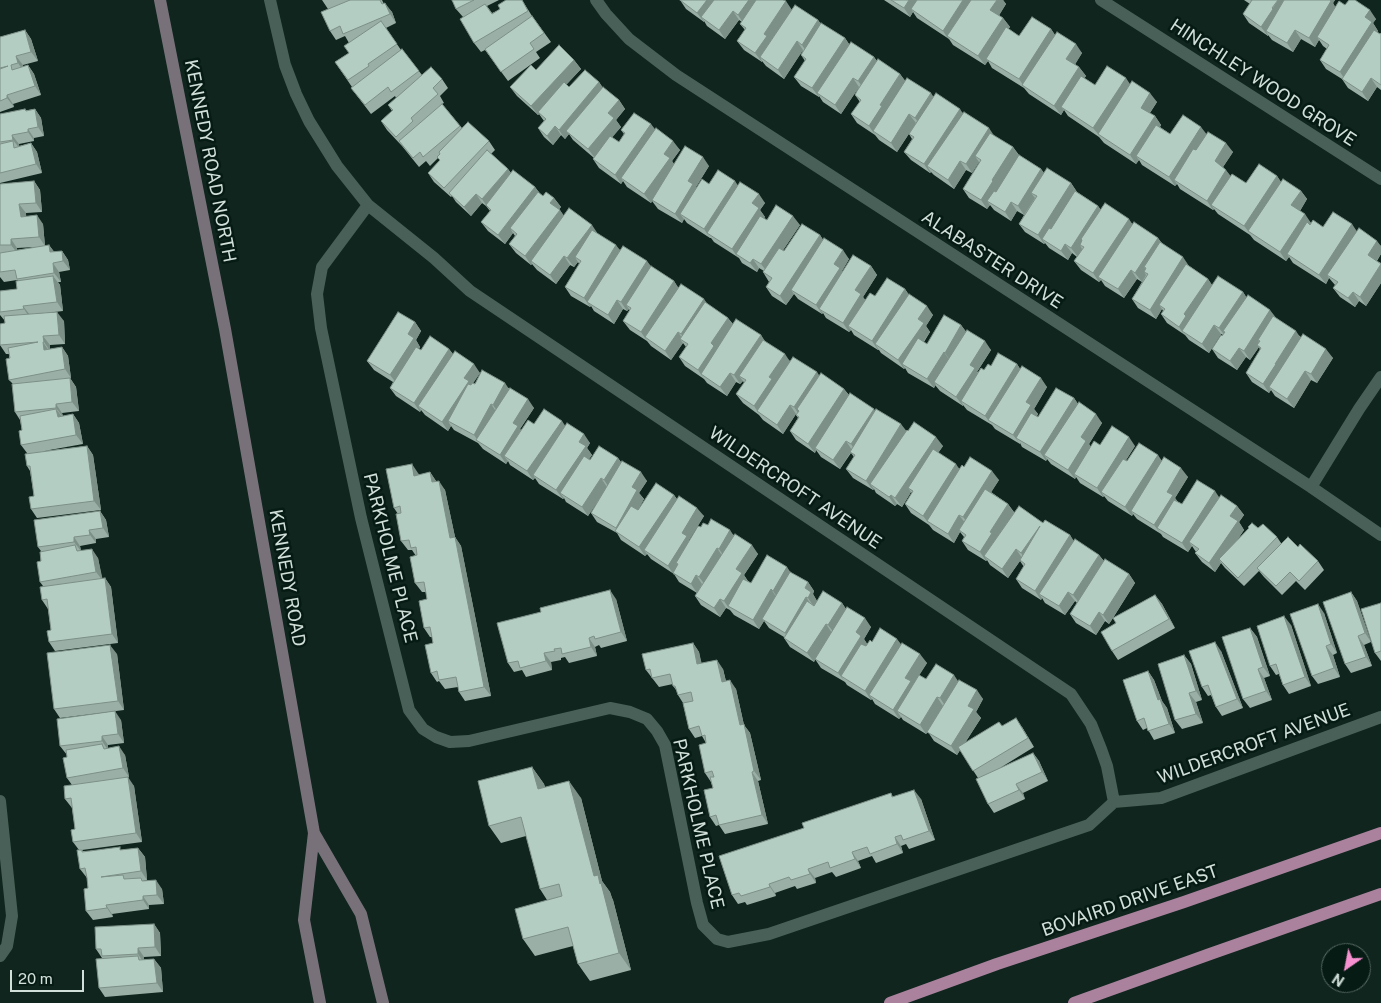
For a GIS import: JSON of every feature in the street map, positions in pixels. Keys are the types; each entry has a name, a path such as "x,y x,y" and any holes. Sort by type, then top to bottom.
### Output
{"main road":[{"name":"KENNEDY ROAD NORTH","path":"160,0 225,329"},
{"name":"KENNEDY ROAD","path":"225,329 314,833"},
{"path":"314,833 304,920 320,1003"},
{"path":"314,833 361,914 383,1003"},
{"name":"BOVAIRD DRIVE EAST","path":"890,1003 997,964 1184,902 1381,833"},
{"path":"1074,1003 1381,894"}],"street":[{"name":"WILDERCROFT AVENUE","path":"270,0 285,65 296,94 309,121 336,166 368,204 470,290 1071,694 1091,724 1106,766 1114,802 1161,798 1381,717"},
{"name":"ALABASTER DRIVE","path":"596,0 629,39 676,75 1311,487 1381,535"},
{"name":"HINCHLEY WOOD GROVE","path":"1101,0 1381,179"},
{"name":"PARKHOLME PLACE","path":"368,204 322,267 317,294 321,328 361,518 409,710 424,729 436,737 450,742 468,741 610,708 630,712 647,719 665,745 696,903 704,925 717,939 728,942 769,934 1089,825 1114,802"},
{"path":"1311,487 1381,377"},
{"path":"0,801 12,916 7,946 0,956"}],"building":[{"path":"350,0 380,0 382,4 385,3 390,14 343,34 340,26 330,31 321,12"},
{"path":"452,0 474,0 456,9"},
{"path":"506,0 522,0 528,11 474,43 460,19 485,4 492,14 500,9 498,5"},
{"path":"680,0 707,0 697,13"},
{"path":"714,0 749,0 738,15 733,11 719,30 701,17"},
{"path":"756,0 786,1 764,34 767,36 755,53 737,41 746,28 740,24"},
{"path":"891,0 909,0 904,8"},
{"path":"917,0 963,0 943,31 911,9"},
{"path":"971,0 997,0 990,10 1003,18 978,56 947,36"},
{"path":"1252,0 1278,0 1261,27 1243,14"},
{"path":"1284,0 1331,1 1309,38 1295,30 1287,43 1266,31"},
{"path":"1349,0 1355,0 1370,10 1365,17 1372,22 1340,72 1320,60 1329,45 1317,37 1339,1 1345,5"},
{"path":"795,5 818,20 802,45 797,41 778,70 760,57"},
{"path":"532,16 544,33 530,43 534,49 501,72 485,49"},
{"path":"1032,17 1051,29 1019,79 986,59 1006,27 1019,36"},
{"path":"381,21 397,44 348,80 335,62 349,53 344,46"},
{"path":"821,23 845,38 812,88 794,77 806,59 801,55"},
{"path":"25,30 31,52 16,56 18,63 11,65 12,70 28,65 35,86 7,95 7,98 0,101 0,69 8,66 0,68 0,37"},
{"path":"1374,30 1381,33 1381,85 1371,78 1362,92 1342,79"},
{"path":"1057,32 1076,44 1066,59 1079,67 1054,106 1022,85"},
{"path":"851,42 874,57 858,81 853,78 835,105 817,93"},
{"path":"559,45 574,60 531,106 510,87 531,65 536,70"},
{"path":"402,49 419,71 391,92 388,87 365,105 351,88"},
{"path":"878,59 900,74 869,126 851,114 861,100 855,95"},
{"path":"1107,66 1126,78 1093,128 1061,107 1081,76 1095,85"},
{"path":"431,67 442,79 433,88 438,94 411,118 413,121 396,137 381,121 393,110 388,105"},
{"path":"585,70 599,82 559,130 555,126 547,136 538,128 546,119 538,112 564,82 569,87"},
{"path":"907,78 931,93 915,118 909,114 891,143 873,131"},
{"path":"1132,81 1150,93 1141,108 1155,116 1130,155 1098,134"},
{"path":"603,87 619,100 608,113 614,118 588,149 566,131"},
{"path":"936,93 960,109 924,164 904,152 914,137 909,134"},
{"path":"442,104 460,126 423,157 420,152 413,158 399,141"},
{"path":"25,109 26,111 35,109 38,127 28,129 28,132 12,135 13,140 0,142 0,114"},
{"path":"964,112 989,128 966,164 960,161 948,180 927,166"},
{"path":"634,113 651,124 615,175 593,159 610,136 619,142 625,133 621,130"},
{"path":"1183,115 1201,127 1169,177 1136,156 1156,125 1170,134"},
{"path":"468,122 489,141 444,188 428,173 440,160 437,157 440,154 439,152"},
{"path":"656,128 673,141 664,154 670,158 644,194 621,178"},
{"path":"1208,132 1226,143 1215,161 1226,170 1207,201 1174,180 1193,149 1196,150"},
{"path":"990,133 1013,147 981,200 963,189 981,160 975,156"},
{"path":"13,141 14,148 31,143 36,164 0,173 0,144"},
{"path":"685,146 703,157 688,181 693,184 675,214 652,200"},
{"path":"487,150 508,169 482,199 476,194 464,207 449,193"},
{"path":"1019,155 1041,169 1018,206 1011,202 1005,212 987,201 994,191 996,192"},
{"path":"1259,164 1277,176 1244,226 1211,205 1232,174 1246,183"},
{"path":"1047,168 1071,183 1038,235 1019,224 1037,196 1031,193"},
{"path":"513,170 535,187 498,235 481,222 491,210 486,205"},
{"path":"718,170 735,181 704,229 680,214 702,179 709,184"},
{"path":"1283,179 1301,191 1291,205 1305,214 1280,252 1248,231"},
{"path":"34,181 36,203 19,204 21,217 37,215 39,237 11,239 11,245 0,245 0,184"},
{"path":"740,182 759,194 752,203 759,208 732,249 707,233"},
{"path":"1075,191 1098,206 1071,248 1065,244 1061,251 1042,239 1049,228 1051,229"},
{"path":"538,192 543,196 546,192 554,198 550,203 560,210 525,256 509,244 517,234 510,228"},
{"path":"1105,203 1129,219 1093,273 1074,261 1084,247 1080,245 1081,239"},
{"path":"776,205 793,216 761,264 753,259 750,263 736,254 760,216 767,220"},
{"path":"569,208 592,225 567,258 564,256 550,275 531,261"},
{"path":"1333,212 1352,224 1319,275 1287,254 1307,222 1310,225 1313,220 1323,227"},
{"path":"1134,222 1158,238 1135,273 1131,270 1118,289 1098,277"},
{"path":"802,224 820,235 780,296 766,287 772,278 763,272 779,248 784,251"},
{"path":"1359,228 1377,241 1368,255 1381,264 1360,297 1353,292 1348,298 1333,288 1338,282 1327,275"},
{"path":"592,230 616,245 584,298 565,287 581,261 575,257"},
{"path":"824,238 843,250 834,264 840,268 816,305 791,290"},
{"path":"1160,242 1183,257 1150,310 1132,299 1148,274 1144,272 1146,268 1144,267"},
{"path":"49,245 50,252 62,251 63,261 53,263 54,273 17,279 15,270 0,272 0,253"},
{"path":"623,246 647,261 621,302 617,300 608,315 587,302"},
{"path":"853,255 871,266 855,290 861,294 843,323 819,309"},
{"path":"1186,264 1208,279 1184,314 1186,316 1179,327 1161,314 1165,309 1159,305"},
{"path":"651,266 674,281 641,332 623,321 631,308 626,305"},
{"path":"53,276 57,302 23,306 24,309 0,312 0,291 17,289 16,281"},
{"path":"1218,276 1243,292 1219,328 1214,325 1202,344 1182,331"},
{"path":"887,278 905,289 872,341 848,326 870,293 875,296"},
{"path":"681,284 704,299 681,334 678,332 665,351 645,337"},
{"path":"909,294 927,306 918,319 924,323 898,360 875,344"},
{"path":"1248,295 1270,310 1244,351 1239,348 1230,361 1212,349"},
{"path":"705,302 728,318 711,343 714,346 698,370 679,357 688,344 680,339"},
{"path":"57,312 59,335 43,336 44,350 62,347 65,369 9,380 6,359 10,358 8,348 38,342 0,345 0,324 5,323 4,316"},
{"path":"398,312 415,322 408,334 414,338 390,375 367,361"},
{"path":"944,315 961,325 927,379 902,364 918,338 927,344"},
{"path":"1273,316 1296,331 1263,384 1246,373 1261,348 1257,345 1260,341 1258,340"},
{"path":"736,319 761,335 734,375 730,373 720,387 701,374"},
{"path":"967,330 985,341 970,365 975,368 956,397 934,382"},
{"path":"1303,334 1326,349 1311,374 1305,371 1287,399 1269,387"},
{"path":"430,336 449,349 414,403 390,388 416,347 421,350"},
{"path":"763,340 785,354 769,377 772,379 754,406 736,394 746,380 739,376"},
{"path":"455,351 474,364 464,378 469,381 442,422 418,406"},
{"path":"998,353 1017,364 985,416 961,401 981,368 984,370 988,364 991,366"},
{"path":"793,357 817,372 794,407 790,405 777,425 757,411"},
{"path":"1022,366 1041,378 1026,402 1031,405 1013,435 988,420"},
{"path":"482,370 505,383 474,435 448,421 468,384 475,384"},
{"path":"821,373 844,389 808,444 790,431 799,417 796,415 799,411 797,409"},
{"path":"70,378 72,402 56,404 56,408 15,412 12,384"},
{"path":"510,388 528,399 513,423 518,426 500,455 476,440"},
{"path":"1056,388 1074,398 1040,452 1016,438 1031,413 1038,417"},
{"path":"850,393 874,409 851,444 846,441 833,460 815,448"},
{"path":"1079,402 1096,414 1081,437 1086,441 1068,470 1044,455"},
{"path":"56,409 58,417 73,414 76,435 21,445 19,431 22,430 20,416"},
{"path":"544,409 562,421 527,471 504,456 528,420 534,424"},
{"path":"876,409 901,424 866,481 846,469 855,455 850,452"},
{"path":"914,422 936,437 895,498 891,495 889,497 870,484"},
{"path":"567,423 584,434 579,442 586,446 556,490 533,475"},
{"path":"1112,426 1129,437 1097,488 1074,474 1094,441 1100,445"},
{"path":"1139,443 1158,455 1125,507 1101,492 1123,459 1127,461"},
{"path":"87,446 94,501 31,509 29,497 34,496 30,466 27,466 25,454"},
{"path":"599,446 618,458 604,480 601,478 582,507 560,493 584,456 590,460"},
{"path":"933,449 956,464 923,516 905,504 913,491 908,488"},
{"path":"970,457 992,471 963,517 959,515 948,534 927,521 962,465 964,467"},
{"path":"1164,457 1181,468 1167,492 1173,495 1154,525 1131,511"},
{"path":"622,461 641,472 632,487 637,490 616,528 591,513"},
{"path":"412,464 414,476 430,472 432,482 439,481 450,538 455,537 484,687 459,692 456,677 439,680 437,671 431,673 425,645 433,643 430,627 424,628 419,601 427,599 424,582 415,583 410,557 417,555 416,547 411,548 409,540 401,541 396,514 401,513 400,506 394,508 386,469"},
{"path":"1197,480 1215,491 1182,543 1157,528 1174,500 1182,504"},
{"path":"656,483 674,495 639,547 615,531 631,506 638,510"},
{"path":"985,489 1008,504 980,552 962,541 966,535 959,530"},
{"path":"1221,495 1237,506 1230,516 1238,521 1209,563 1195,553 1199,549 1189,542"},
{"path":"679,496 697,508 682,533 687,536 668,566 644,550"},
{"path":"1019,506 1043,523 1045,520 1070,535 1035,591 1016,579 1025,564 1020,560 1040,526 1021,553 1016,549 1002,569 984,556"},
{"path":"100,511 103,528 89,530 90,535 74,537 74,542 38,547 34,520"},
{"path":"711,519 730,530 699,577 696,575 691,584 673,573 678,564 676,563 698,526 701,527 703,523 708,525"},
{"path":"1252,523 1258,528 1263,524 1277,537 1238,578 1219,559"},
{"path":"735,534 752,545 736,569 742,573 724,601 720,599 714,608 695,596"},
{"path":"1288,537 1298,547 1300,544 1318,561 1299,581 1290,572 1276,586 1257,568"},
{"path":"1075,539 1099,555 1073,595 1068,592 1059,606 1039,594"},
{"path":"75,545 77,551 92,549 96,572 40,582 37,562 41,561 40,552"},
{"path":"767,555 787,567 773,591 771,589 753,620 728,606 743,579 751,583"},
{"path":"1105,559 1129,574 1103,615 1099,612 1090,626 1070,614"},
{"path":"790,572 808,582 805,588 811,592 808,598 806,597 785,633 762,619"},
{"path":"105,578 112,634 49,642 47,631 51,630 47,599 42,600 40,587"},
{"path":"610,590 621,632 595,639 594,636 589,638 591,647 562,654 561,648 554,649 555,651 544,653 546,661 520,668 518,661 508,663 497,623 541,612 540,608"},
{"path":"823,591 842,603 807,653 784,638 807,601 814,606"},
{"path":"1351,592 1365,633 1358,636 1366,657 1345,664 1323,602"},
{"path":"1155,595 1169,619 1112,651 1101,632 1116,623 1113,618"},
{"path":"1381,603 1381,651 1375,653 1361,609"},
{"path":"1318,604 1331,644 1326,646 1334,668 1312,676 1290,614"},
{"path":"847,607 865,618 856,632 861,636 838,673 815,659"},
{"path":"1284,616 1305,677 1283,685 1276,664 1270,666 1257,626"},
{"path":"880,628 897,639 865,691 841,676 861,644 866,646 870,640 872,642"},
{"path":"1250,628 1263,667 1258,669 1266,691 1243,699 1222,637"},
{"path":"1215,642 1237,699 1216,707 1208,685 1202,687 1189,651"},
{"path":"693,643 697,664 717,660 722,682 730,680 740,725 744,724 762,815 719,825 716,815 710,817 704,790 713,788 710,777 714,777 712,771 705,773 699,745 706,743 705,735 702,736 699,726 689,729 683,703 693,701 691,692 678,695 670,674 652,678 650,669 646,670 642,654"},
{"path":"902,643 920,654 905,678 911,681 893,710 869,695"},
{"path":"110,645 118,701 54,709 47,653"},
{"path":"1184,655 1196,691 1189,693 1196,714 1175,720 1158,664"},
{"path":"936,664 954,675 940,698 937,697 920,725 897,711 919,675 926,679"},
{"path":"1148,671 1169,724 1148,731 1144,718 1137,721 1123,680"},
{"path":"959,680 977,690 968,706 974,709 951,746 927,732"},
{"path":"115,711 118,734 102,736 102,741 60,746 57,719"},
{"path":"1016,718 1028,738 973,771 958,747 999,722 1002,726"},
{"path":"102,744 104,749 119,746 123,768 67,778 63,758 67,757 66,750"},
{"path":"1033,753 1042,772 1016,784 1019,790 988,804 976,779"},
{"path":"532,767 538,789 569,781 594,876 598,875 601,883 619,953 578,964 568,927 523,939 515,909 562,896 559,884 540,889 521,817 489,826 478,781"},
{"path":"128,777 136,833 73,842 71,830 75,829 71,798 65,799 64,786"},
{"path":"914,790 929,831 903,840 901,835 895,837 897,844 870,854 867,847 852,852 855,859 830,868 828,862 808,869 810,874 791,880 789,877 769,884 770,887 741,896 739,893 732,895 719,856 804,828 802,823 891,793 892,797"},
{"path":"120,847 120,850 138,848 141,871 101,877 123,875 124,879 141,878 142,881 156,880 157,895 143,896 143,900 106,905 107,908 86,911 84,889 88,888 87,878 85,868 80,869 77,850 82,850 82,852"},
{"path":"154,924 155,947 138,948 138,954 102,956 101,949 96,949 95,927"},
{"path":"138,956 139,960 154,959 157,983 99,988 96,959"}]}
